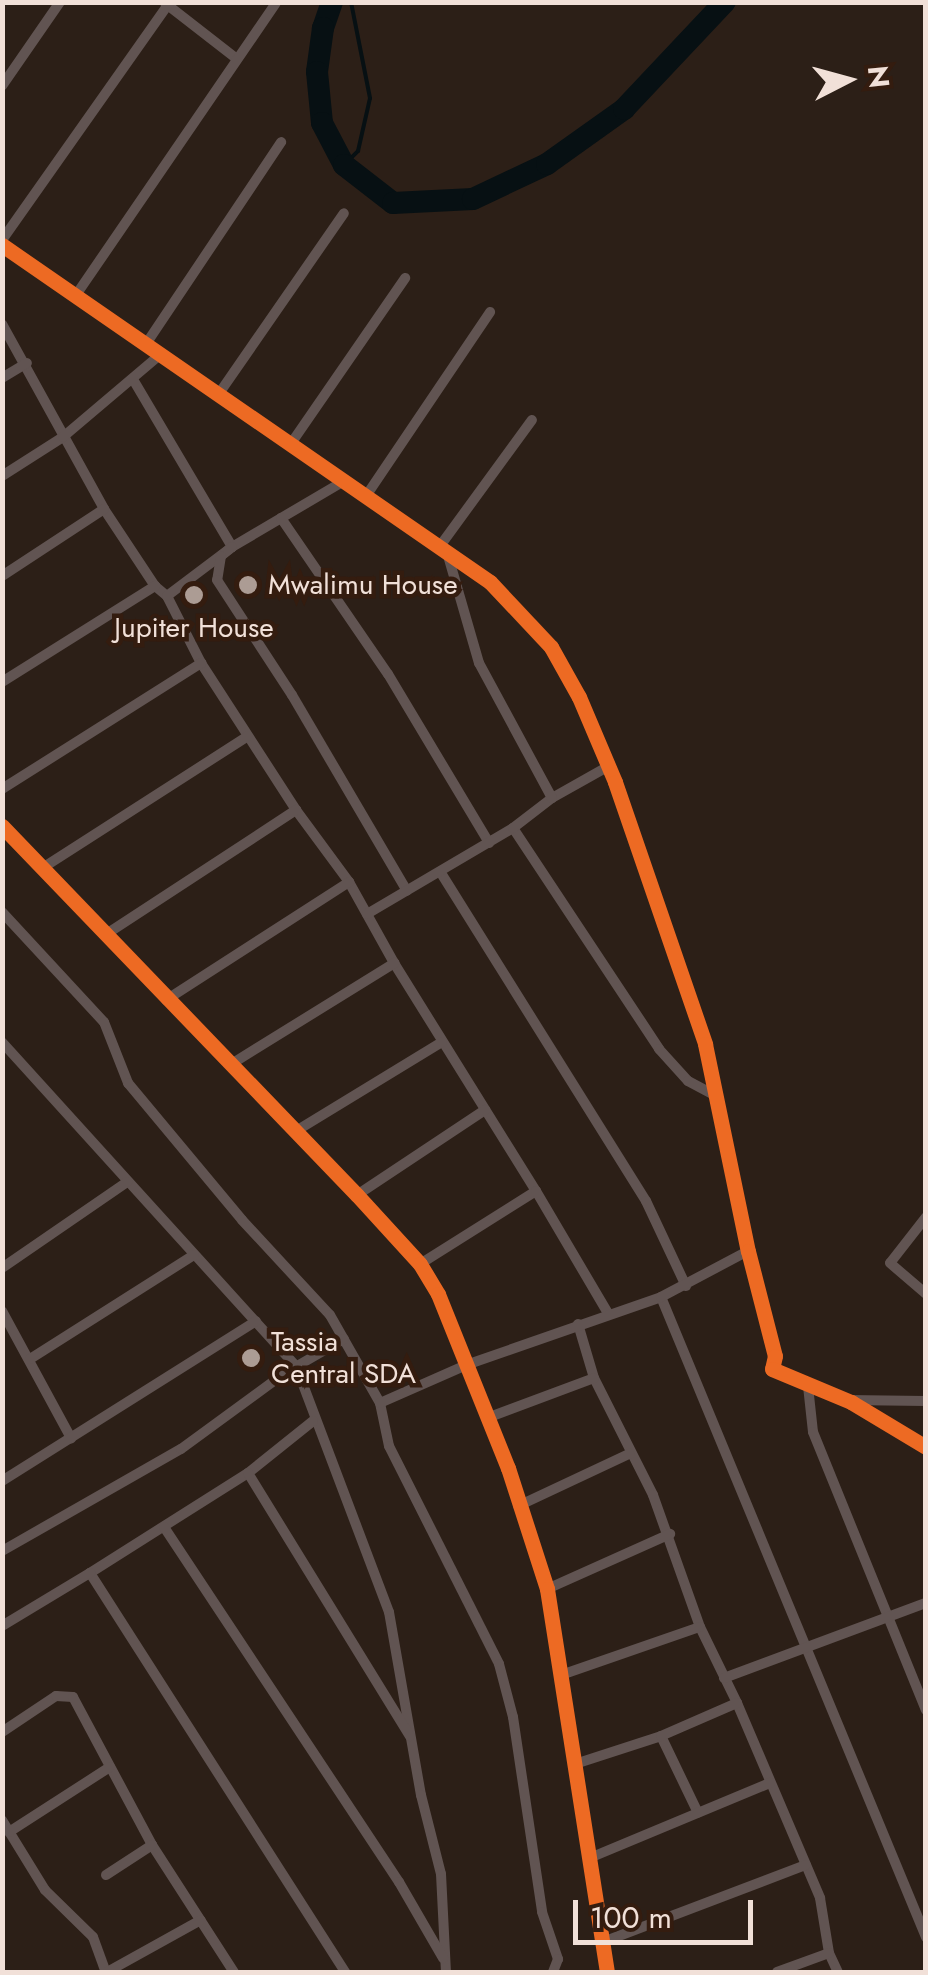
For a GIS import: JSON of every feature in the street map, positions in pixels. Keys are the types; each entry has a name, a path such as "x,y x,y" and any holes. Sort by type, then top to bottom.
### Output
{"street":[{"path":"2,86 60,2"},
{"path":"2,260 6,246 167,3 237,60"},
{"path":"76,295 274,4"},
{"path":"146,344 281,142"},
{"path":"218,395 344,213"},
{"path":"6,246 490,582 551,647 579,697 607,767 705,1044 748,1251 775,1356 772,1369 845,1400 926,1448"},
{"path":"290,445 405,278"},
{"path":"366,496 490,312"},
{"path":"2,324 104,509 155,586 166,596 201,663 296,810 350,882 394,963 608,1313"},
{"path":"2,476 62,437 134,381 161,354"},
{"path":"2,378 27,364"},
{"path":"134,381 232,546"},
{"path":"443,550 532,420"},
{"path":"166,596 232,546 344,481"},
{"path":"2,576 104,509"},
{"path":"281,518 388,674 489,843"},
{"path":"232,546 219,562 219,585 292,695 407,891"},
{"path":"443,550 479,663 552,798"},
{"path":"2,682 155,586"},
{"path":"2,790 201,663"},
{"path":"44,867 248,736"},
{"path":"368,914 441,873 513,828 552,798 607,767"},
{"path":"108,933 296,810"},
{"path":"2,826 108,933 166,1000 233,1062 420,1264 451,1320 547,1589 607,1972"},
{"path":"513,828 658,1049 688,1082 716,1096"},
{"path":"441,873 646,1201 686,1286"},
{"path":"166,1000 350,882"},
{"path":"2,912 104,1022 128,1083 242,1220 322,1307 380,1403 389,1446 500,1664 513,1718 542,1912 558,1959 553,1972"},
{"path":"233,1062 394,963"},
{"path":"2,1042 296,1366 313,1420 389,1612 441,1874 446,1972"},
{"path":"296,1131 442,1042"},
{"path":"357,1195 484,1110"},
{"path":"2,1268 127,1182"},
{"path":"420,1264 536,1190"},
{"path":"926,1217 890,1262 926,1294"},
{"path":"380,1403 466,1365 662,1297 748,1251"},
{"path":"30,1359 194,1255"},
{"path":"662,1297 804,1646 921,1912 926,1937"},
{"path":"2,1311 71,1438"},
{"path":"2,1481 256,1321"},
{"path":"578,1324 594,1378 670,1534 700,1627 737,1703 820,1898 829,1953 838,1972"},
{"path":"2,1551 181,1449 296,1366 344,1339"},
{"path":"488,1418 594,1378"},
{"path":"808,1386 812,1432 926,1710"},
{"path":"845,1400 926,1401"},
{"path":"2,1626 248,1473 313,1420"},
{"path":"518,1506 629,1454"},
{"path":"248,1473 412,1741"},
{"path":"164,1527 399,1882 444,1959"},
{"path":"547,1589 670,1534"},
{"path":"90,1573 345,1972"},
{"path":"724,1678 926,1604"},
{"path":"562,1675 700,1627"},
{"path":"2,1732 66,1694 72,1697 152,1845 234,1972"},
{"path":"574,1764 661,1736 737,1703"},
{"path":"661,1736 698,1813"},
{"path":"10,1832 110,1767"},
{"path":"592,1857 770,1783"},
{"path":"2,1820 44,1890 94,1937 106,1972 201,1920"},
{"path":"106,1875 152,1845"},
{"path":"603,1942 806,1865"},
{"path":"776,1972 829,1953"}],"waterway":[{"path":"332,2 323,28 317,72 322,123 344,165 393,203 473,199 547,164 624,109 725,2"},
{"path":"344,165 358,151 370,98 351,2"}],"cycle path":[{"path":"2,245 490,582 551,647 579,697 615,782 705,1044 748,1251 775,1356 772,1369 851,1402 926,1447"},
{"path":"2,826 357,1195 420,1264 438,1294 508,1468 547,1589 607,1972"}],"place":[{"name":"Mwalimu House","path":"248,585"},
{"name":"Jupiter House","path":"194,595"},
{"name":"Tassia Central SDA","path":"251,1358"}]}
